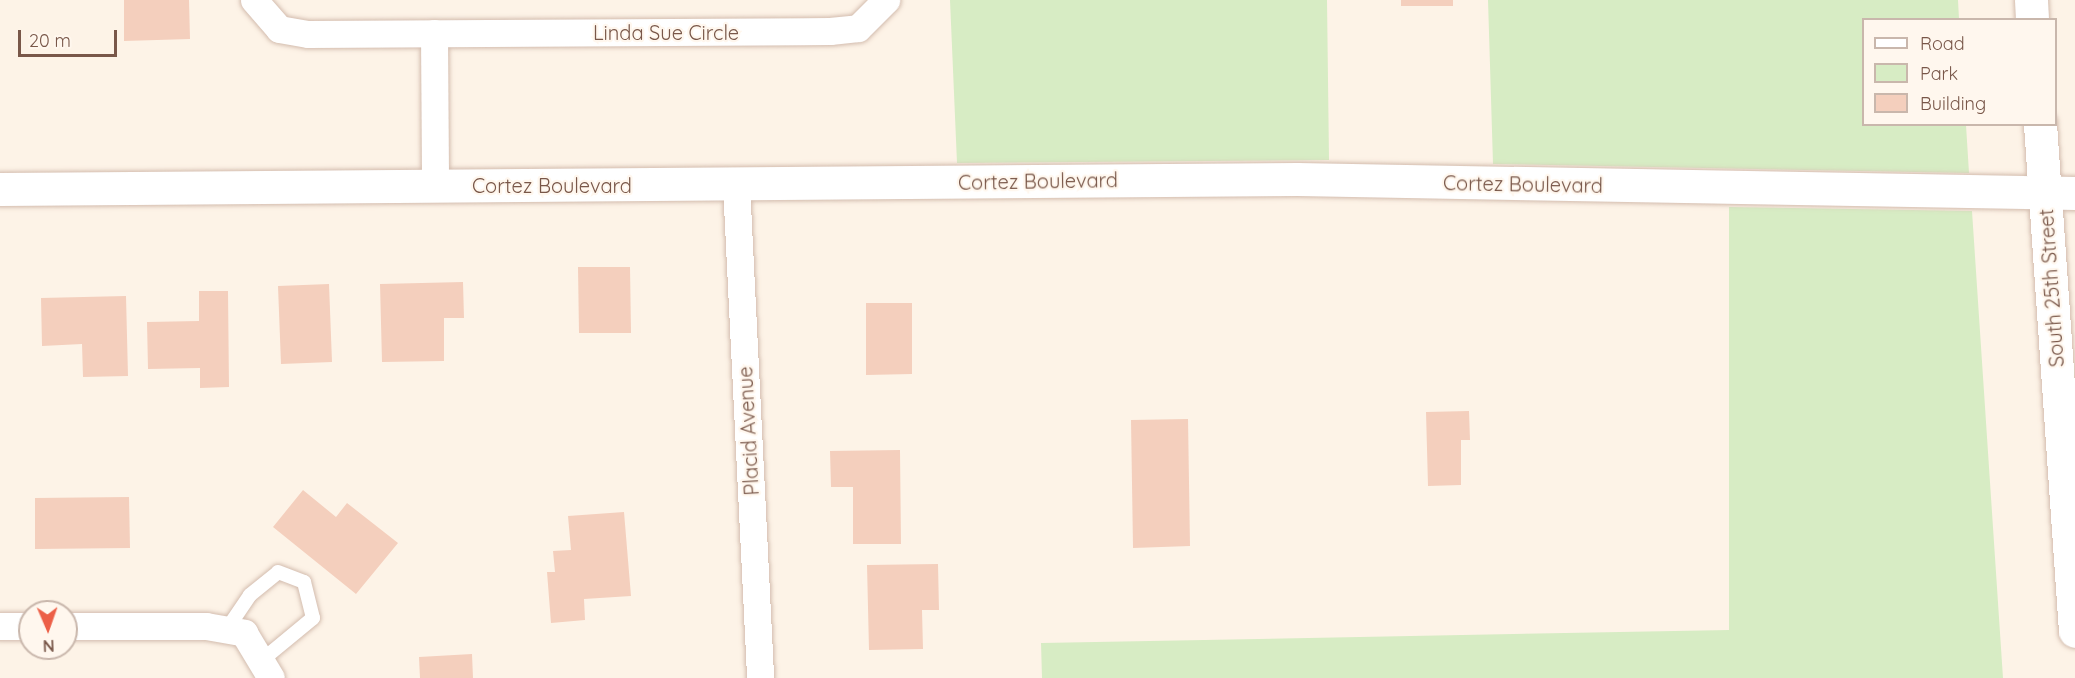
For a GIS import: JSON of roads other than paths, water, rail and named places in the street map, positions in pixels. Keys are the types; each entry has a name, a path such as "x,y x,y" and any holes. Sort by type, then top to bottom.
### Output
{"street":[{"name":"Linda Sue Circle","path":"254,0 279,29 434,33 830,31 858,28 886,0"},
{"path":"2031,0 2032,18"},
{"path":"434,33 435,186"},
{"name":"South 25th Street","path":"2041,126 2060,193 2075,631"},
{"name":"Cortez Boulevard","path":"0,189 1297,178 2060,193"},
{"name":"Placid Avenue","path":"736,184 760,678"},
{"path":"0,626 18,626"},
{"path":"78,626 227,630 244,633 266,670"}],"lane":[{"path":"227,630 250,595 278,572 304,582 313,618 266,670"}]}
